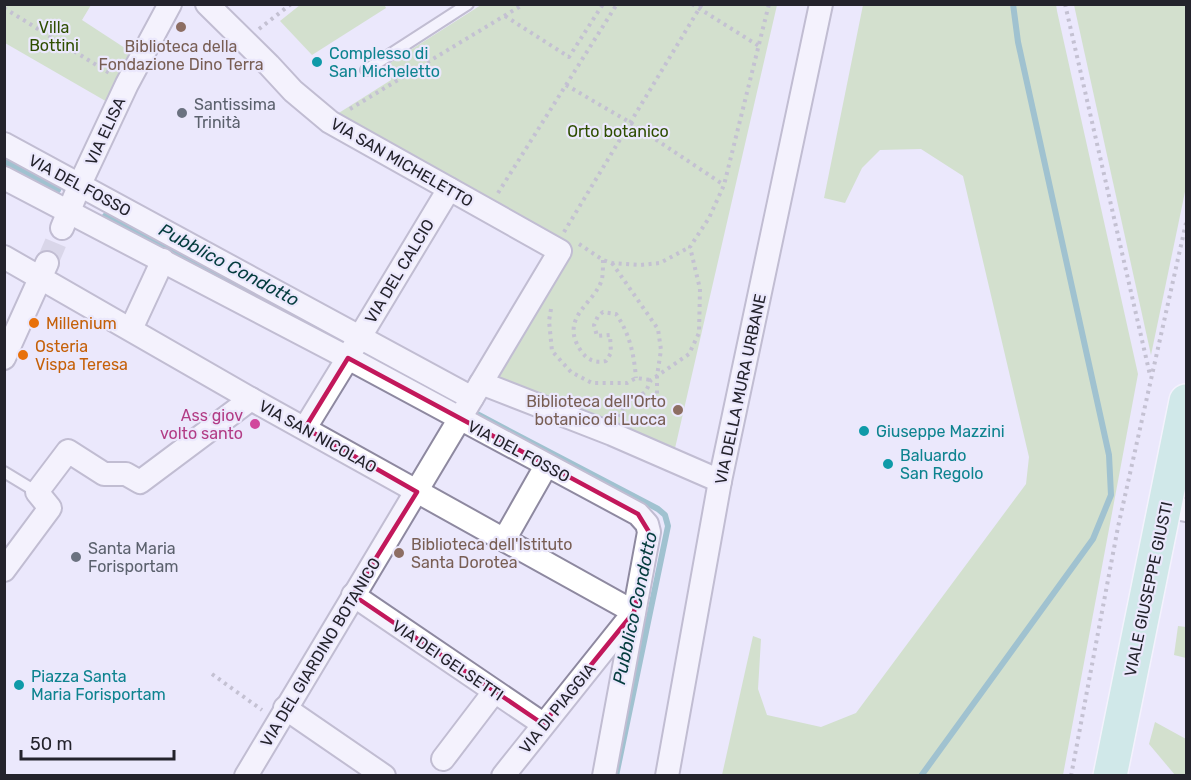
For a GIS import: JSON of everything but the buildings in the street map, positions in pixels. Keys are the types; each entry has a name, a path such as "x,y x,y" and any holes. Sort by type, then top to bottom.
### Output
{"main road":[{"name":"VIALE GIUSEPPE GIUSTI","path":"1110,776 1176,508 1186,401"}],"street":[{"name":"VIA ELISA","path":"66,220 80,184 127,84 170,4"},
{"name":"VIA SAN MICHELETTO","path":"207,4 293,91 330,123 449,189 570,249"},
{"name":"VIA DELLA MURA URBANE","path":"667,776 720,481 821,4"},
{"name":"VIA DEL FOSSO","path":"4,144 80,184 353,348"},
{"name":"VIA DEL FOSSO","path":"4,178 66,220 163,260 469,403 546,466 638,514 647,524 649,532 604,776"},
{"name":"VIA DEL CALCIO","path":"305,428 449,189"},
{"name":"VIA DEL GIARDINO BOTANICO","path":"246,776 469,403 570,249"},
{"name":"VIA SAN NICOLAO","path":"4,257 44,271 130,329 250,399 634,612"},
{"path":"130,329 163,260"},
{"path":"4,358 44,271"},
{"path":"4,570 50,508 37,492 68,451 104,474 126,474 140,482 250,399"},
{"path":"469,403 612,434 720,481"},
{"name":"VIA DEL FOSSO","path":"504,540 546,466"},
{"name":"VIA DEI GELSETTI","path":"353,595 543,724"},
{"name":"VIA DI PIAGGIA","path":"503,776 634,612"},
{"path":"443,759 494,692"},
{"path":"281,715 384,776"}],"lane":[{"path":"366,70 468,4"},
{"path":"4,472 37,492"}],"path":[{"path":"244,41 291,4"},
{"path":"349,110 524,4"},
{"path":"505,16 569,57 603,4"},
{"path":"493,201 617,4"},
{"path":"692,4 759,46"},
{"path":"570,249 582,246 603,260 612,263 640,265 660,263 690,247 709,218 724,185 769,4"},
{"path":"1065,4 1151,377"},
{"path":"570,249 561,238 700,7"},
{"path":"4,8 127,84"},
{"path":"566,84 631,123 724,185"},
{"path":"1071,776 1118,527 1186,223"},
{"path":"570,249 582,246"},
{"path":"628,397 638,398 646,391 651,380 689,354 699,333 700,289 690,247"},
{"path":"603,260 602,280 580,310 574,327 577,340 581,351 589,359 598,362 606,361 611,353 610,335 597,336 594,325 598,316 603,312 616,314 630,342 636,378"},
{"path":"612,263 657,329 661,350 657,376 657,403 662,407"},
{"path":"553,299 549,321 552,351 571,372 591,383 627,383 636,378 651,380"},
{"path":"212,674 281,715"}],"highlighted area":[{"path":"348,358 638,514 649,532 634,612 543,724 353,595 417,492 305,428"}],"green space":[{"path":"384,4 386,8 312,55 280,21 300,5"},
{"path":"1056,4 1138,374 1063,775 722,775 753,636 761,639 758,689 767,715 821,727 856,713 1026,484 1029,457 963,176 921,149 880,150 862,168 845,203 824,198 863,5"},
{"name":"Villa Bottini","path":"5,5 91,5 82,20 131,52 109,103 5,43"},
{"name":"Orto botanico","path":"481,5 777,5 673,457 493,380 572,250 333,121 334,116 391,80 390,63"},
{"path":"1074,5 1186,5 1186,187 1151,355"},
{"path":"1178,626 1186,627 1186,658 1174,655"},
{"path":"1155,722 1186,739 1186,775 1175,775 1149,744"}],"waterway":[{"path":"921,776 1093,539 1111,495 1109,455 1018,42 1013,4"},
{"name":"Pubblico Condotto","path":"4,161 58,190"},
{"name":"Pubblico Condotto","path":"105,216 322,332"},
{"name":"Pubblico Condotto","path":"364,354 447,397"},
{"name":"Pubblico Condotto","path":"477,414 658,509 665,515 668,526 616,776"}],"tunnel":[{"path":"47,263 62,228"}],"place":[{"name":"Biblioteca della Fondazione Dino Terra","path":"181,27"},
{"name":"Complesso di San Micheletto","path":"317,62"},
{"name":"Santissima Trinità","path":"182,113"},
{"name":"Millenium","path":"34,323"},
{"name":"Osteria Vispa Teresa","path":"23,355"},
{"name":"Biblioteca dell'Orto botanico di Lucca","path":"678,410"},
{"name":"Ass giov volto santo","path":"255,424"},
{"name":"Giuseppe Mazzini","path":"864,431"},
{"name":"Baluardo San Regolo","path":"888,464"},
{"name":"Biblioteca dell'Istituto Santa Dorotea","path":"399,553"},
{"name":"Santa Maria Forisportam","path":"76,557"},
{"name":"Piazza Santa Maria Forisportam","path":"19,685"}]}
